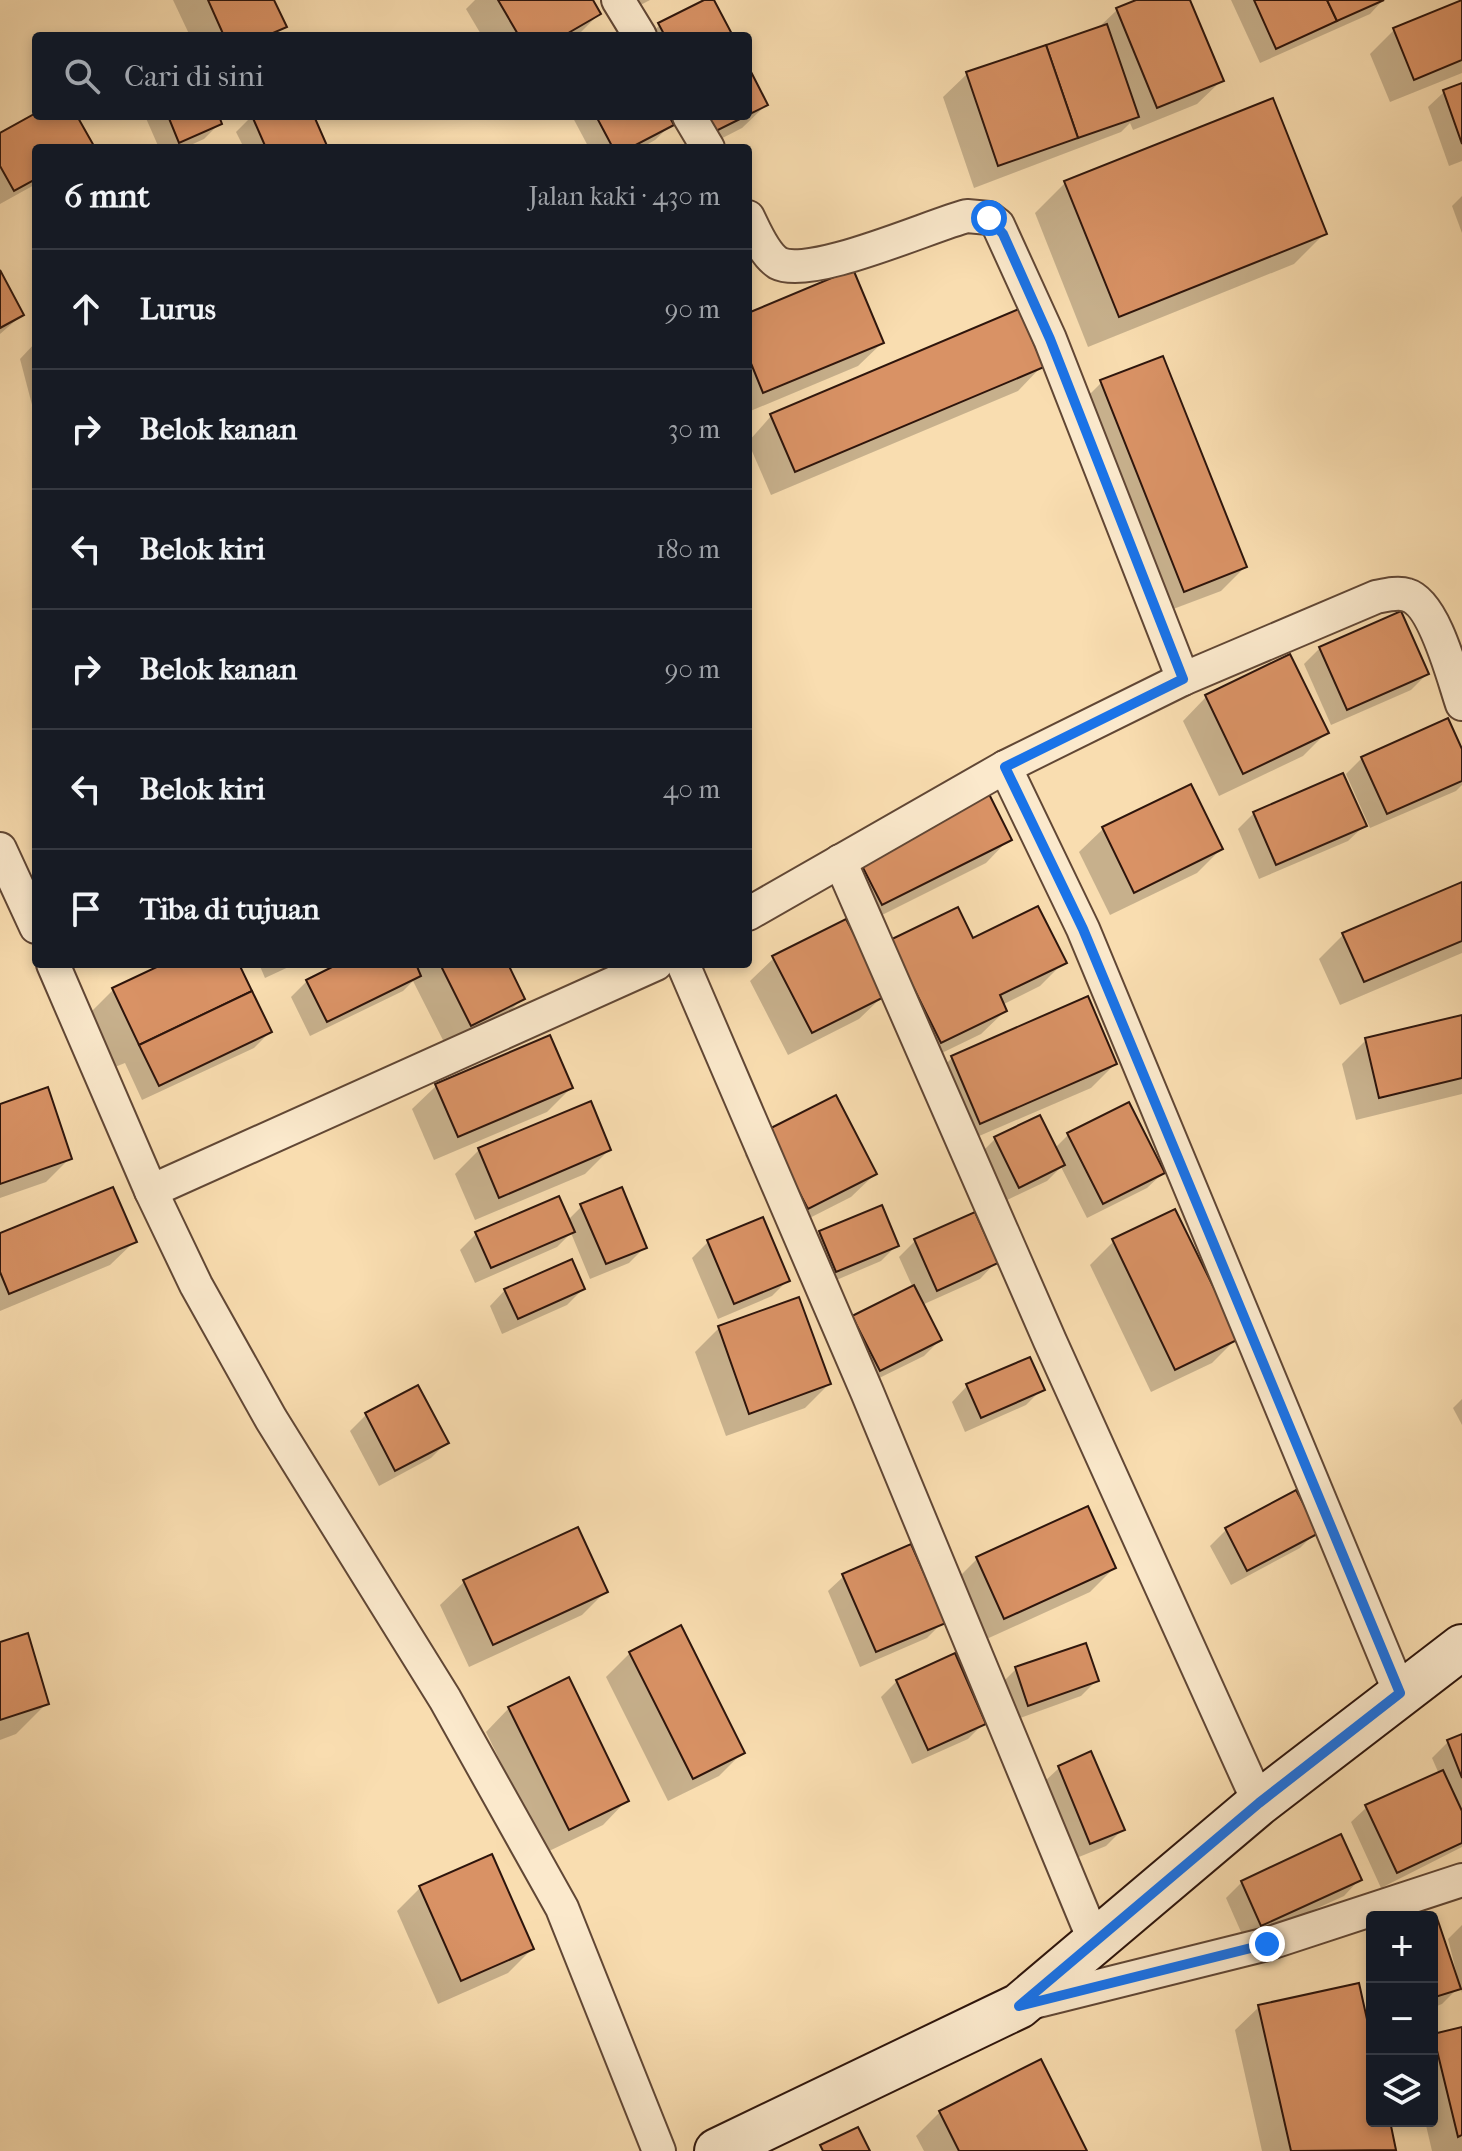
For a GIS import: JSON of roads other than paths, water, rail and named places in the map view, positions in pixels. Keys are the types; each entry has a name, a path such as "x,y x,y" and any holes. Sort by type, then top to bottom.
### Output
{"street":[{"path":"618,0 638,32"},
{"path":"691,120 706,144"},
{"path":"752,224 769,253 779,263 794,265 823,262 967,216 989,218 998,225 1050,339 1183,679"},
{"path":"752,912 1005,767 1183,679 1359,603 1394,594 1407,595 1418,601 1432,623 1462,704"},
{"path":"1005,767 1083,929 1400,1693"},
{"path":"0,849 32,918"},
{"path":"840,861 1050,1341 1259,1803"},
{"path":"55,968 151,1191 196,1285 271,1419 445,1699 562,1908 659,2151"},
{"path":"151,1191 647,968"},
{"path":"685,968 867,1392 1094,1940"},
{"path":"1019,2006 1259,1803 1462,1647"},
{"path":"717,2151 1019,2006 1267,1944 1462,1880"}]}
